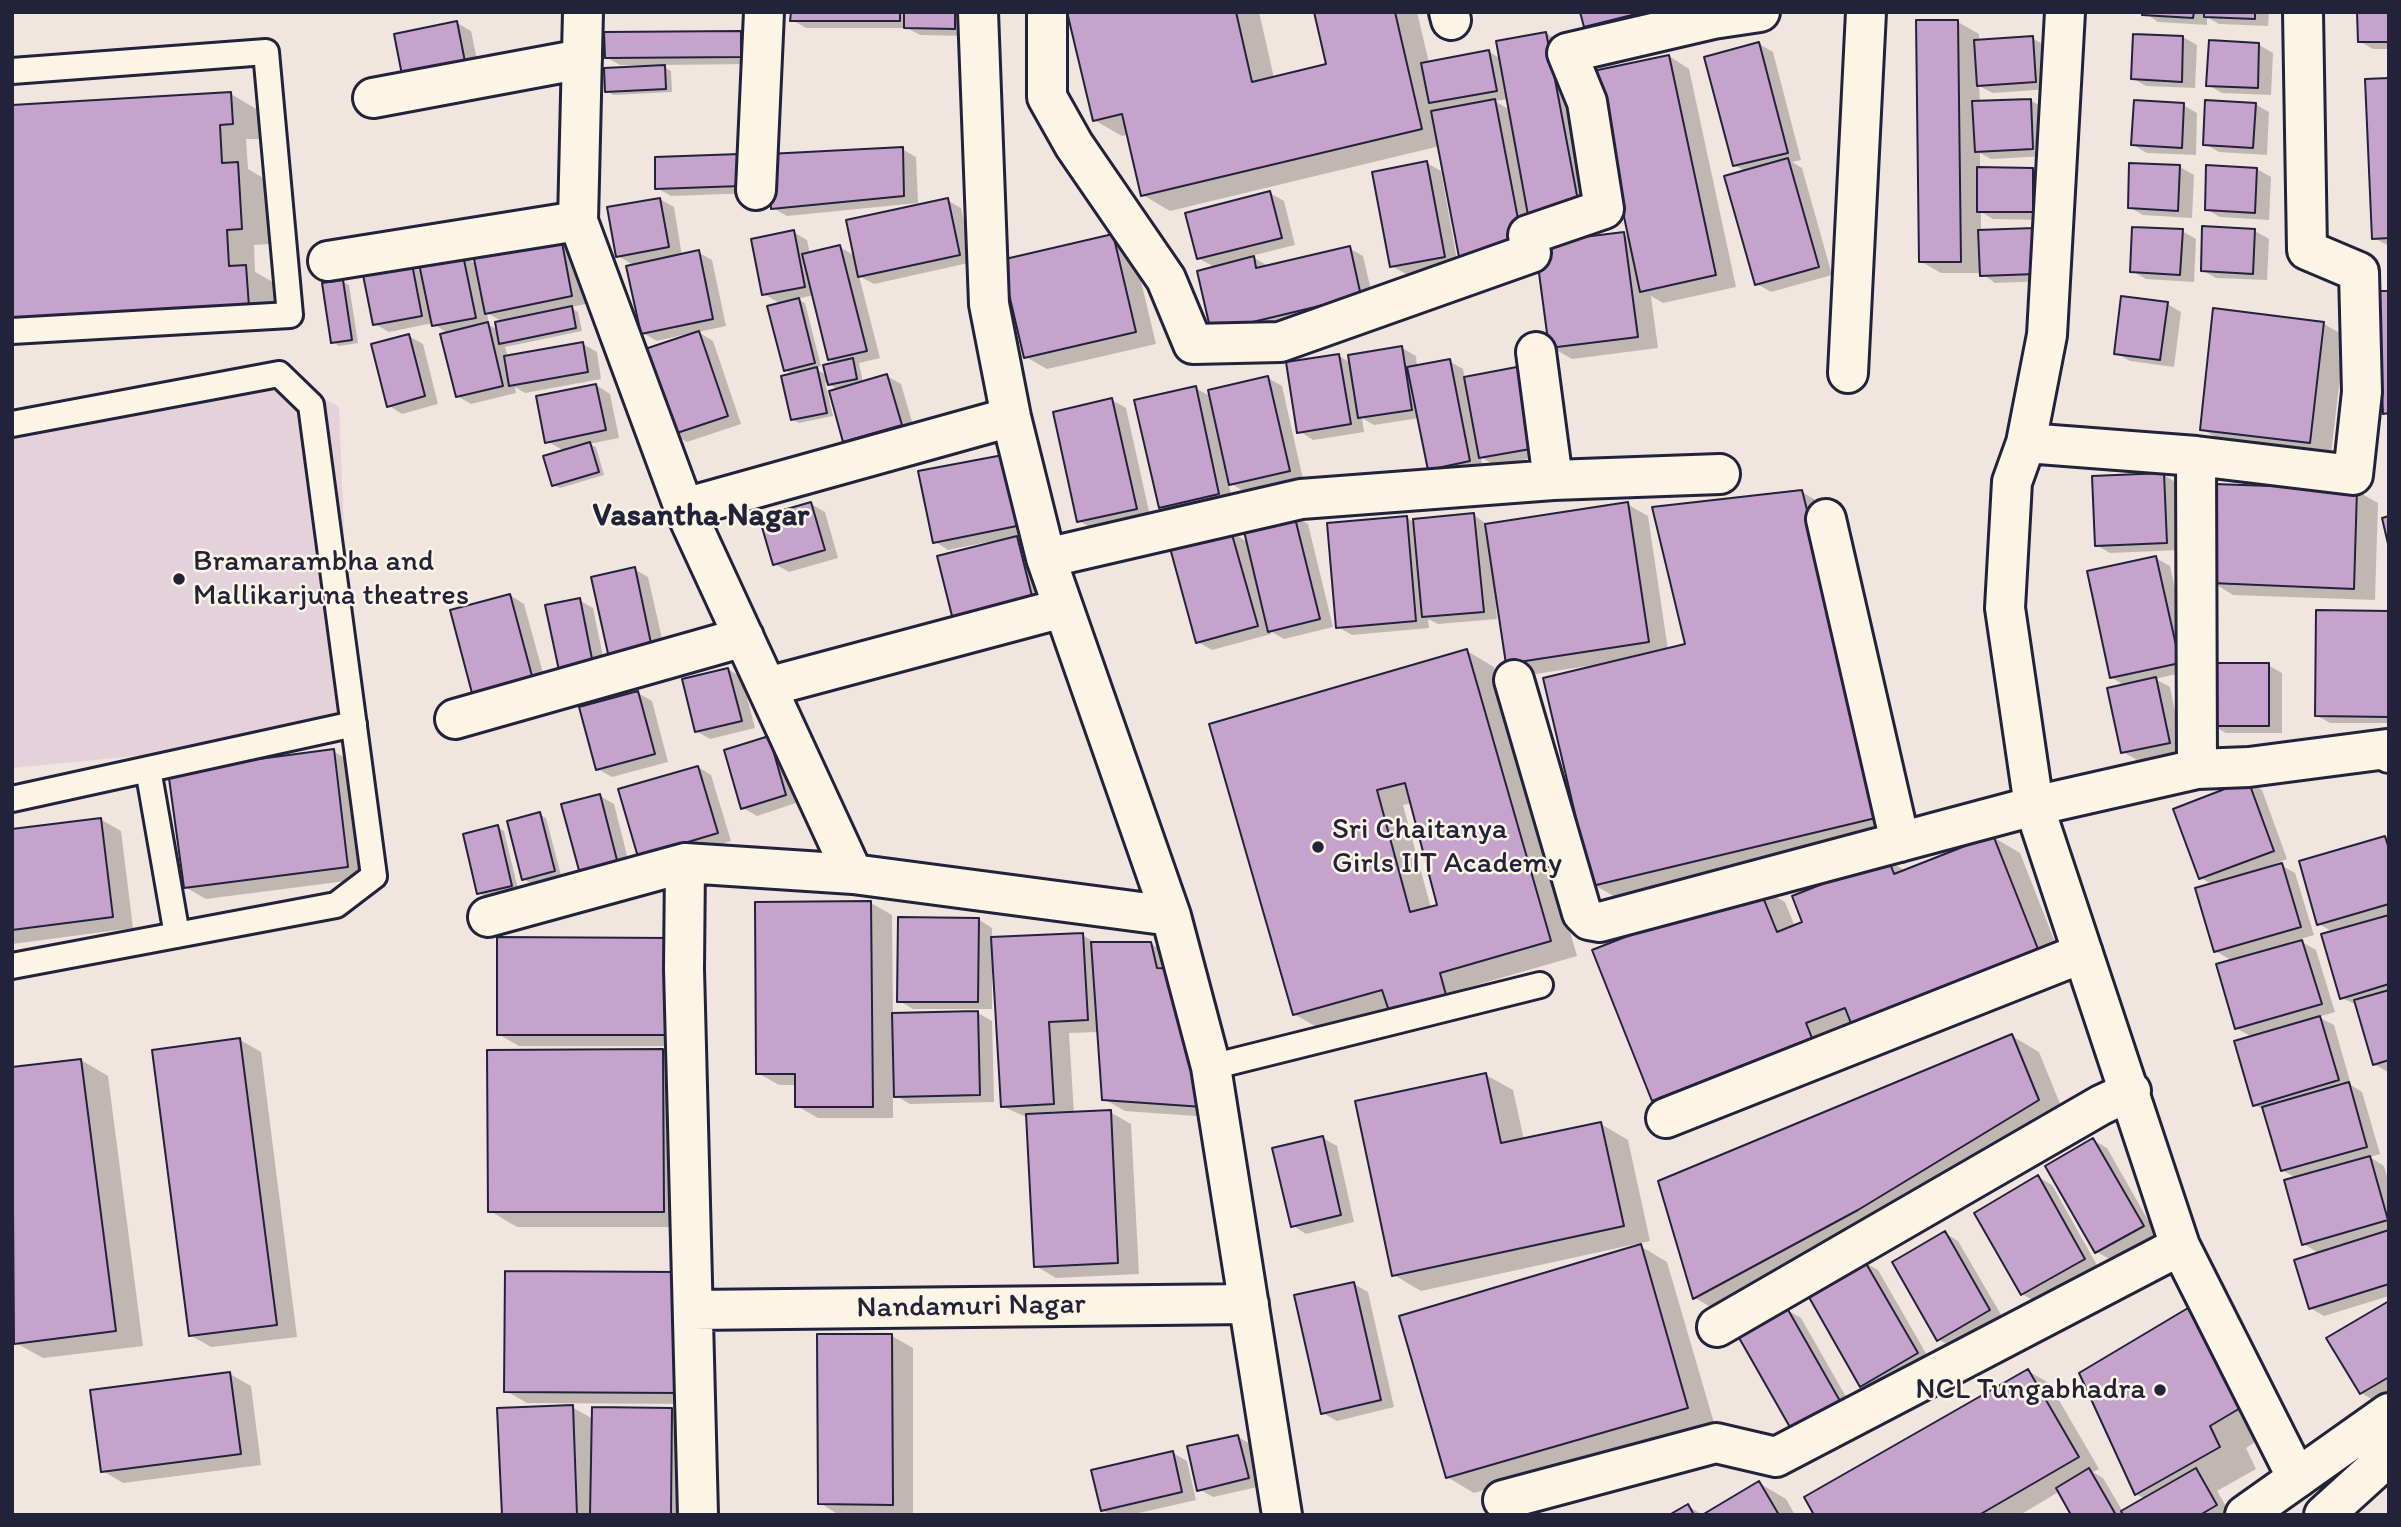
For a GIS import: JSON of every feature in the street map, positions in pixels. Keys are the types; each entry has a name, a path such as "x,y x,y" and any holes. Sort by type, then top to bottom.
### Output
{"street":[{"path":"583,12 578,221 684,508 853,874"},
{"path":"756,190 764,12"},
{"path":"978,12 989,304 1011,418 1046,558 1171,916 1211,1068 1282,1515"},
{"path":"1047,12 1047,97 1074,145 1166,279 1193,344 1280,342 1531,253 1528,235 1604,209 1587,102 1567,53 1745,13"},
{"path":"1848,373 1866,12"},
{"path":"2065,12 2047,335 2026,443 2012,482 2005,608 2034,806 2131,1091 2180,1245 2297,1478"},
{"path":"2026,443 2196,456 2353,475 2362,392 2359,272 2307,250 2302,12"},
{"path":"373,98 582,59"},
{"path":"328,261 578,221"},
{"path":"1536,352 1553,480"},
{"path":"684,508 1011,418"},
{"path":"2196,456 2197,769"},
{"path":"1046,558 1301,499 1553,480 1720,474"},
{"path":"1826,519 1900,842"},
{"path":"767,687 1063,608"},
{"path":"455,719 744,637"},
{"path":"1514,680 1582,912 1589,920 1600,922 2034,806 2197,769 2249,767 2387,749 2389,753"},
{"path":"488,917 685,863 853,874 1171,916"},
{"path":"685,863 684,969 698,1515"},
{"path":"1666,1118 2083,953"},
{"path":"1717,1327 2101,1105 2131,1091"},
{"path":"1503,1500 1716,1443 1776,1457 2180,1245"},
{"name":"Nandamuri Nagar","path":"693,1310 1249,1304"},
{"path":"2245,1515 2389,1413"},
{"path":"2324,1515 2389,1456"}],"lane":[{"path":"12,71 266,51 289,315 12,331"},
{"path":"12,424 279,374 311,405 374,876 336,905 12,966"},
{"path":"12,799 354,724"},
{"path":"148,769 177,935"},
{"path":"1211,1068 1540,985"}],"shaded area":[{"name":"Bramarambha and Mallikarjuna theatres","path":"279,374 339,407 352,735 12,768 12,423"}],"building":[{"path":"791,12 900,12 900,21 790,21"},
{"path":"904,12 955,12 955,29 904,28"},
{"path":"1067,12 1236,12 1252,82 1326,64 1314,12 1395,12 1422,129 1141,196 1122,114 1093,121"},
{"path":"1580,12 1644,12 1584,27"},
{"path":"2142,12 2194,12 2193,18 2142,15"},
{"path":"2204,12 2255,12 2255,19 2204,17"},
{"path":"2357,12 2389,12 2389,42 2358,42"},
{"path":"1916,20 1958,20 1961,262 1919,262"},
{"path":"457,21 467,72 404,85 394,34"},
{"path":"741,31 741,57 605,58 604,32"},
{"path":"1546,32 1579,206 1528,215 1496,41"},
{"path":"2133,34 2183,36 2182,82 2131,79"},
{"path":"2033,36 2036,82 1977,86 1974,40"},
{"path":"2209,40 2259,43 2258,88 2206,86"},
{"path":"1759,42 1788,153 1733,166 1704,57"},
{"path":"1489,50 1497,91 1429,103 1421,63"},
{"path":"1669,55 1716,275 1640,292 1593,71"},
{"path":"665,65 666,89 605,92 604,68"},
{"path":"2389,78 2389,238 2372,239 2365,79"},
{"path":"231,92 233,124 220,125 222,163 238,162 242,229 227,230 229,266 246,265 249,307 12,320 12,105"},
{"path":"1495,99 1523,245 1459,257 1431,111"},
{"path":"2031,99 2033,149 1975,152 1972,101"},
{"path":"2134,100 2184,103 2182,148 2131,145"},
{"path":"2205,100 2256,103 2253,148 2203,145"},
{"path":"903,147 904,196 771,209 768,154"},
{"path":"740,154 741,186 655,189 655,157"},
{"path":"1788,158 1819,267 1755,285 1724,176"},
{"path":"1427,161 1445,257 1390,267 1372,172"},
{"path":"2129,163 2180,165 2178,211 2128,208"},
{"path":"2206,165 2257,168 2255,213 2205,210"},
{"path":"1977,167 2033,168 2033,212 1977,212"},
{"path":"1270,191 1282,238 1197,259 1185,213"},
{"path":"660,198 669,247 616,257 607,207"},
{"path":"948,198 960,255 858,277 846,220"},
{"path":"2202,226 2255,229 2253,274 2201,271"},
{"path":"2132,227 2183,229 2180,275 2130,272"},
{"path":"2034,228 2036,274 1980,276 1978,230"},
{"path":"794,230 805,287 762,295 751,239"},
{"path":"1624,232 1638,337 1549,348 1535,243"},
{"path":"1113,234 1136,332 1024,358 1001,260"},
{"path":"561,237 572,296 485,314 473,254"},
{"path":"840,245 867,351 828,360 802,254"},
{"path":"1350,246 1361,296 1211,332 1197,271 1254,256 1256,268"},
{"path":"699,250 713,319 641,334 626,266"},
{"path":"463,255 476,318 432,326 419,264"},
{"path":"412,264 422,316 373,325 363,275"},
{"path":"343,280 352,340 331,343 322,283"},
{"path":"2378,291 2389,291 2389,413 2383,414"},
{"path":"2121,296 2168,302 2160,360 2114,354"},
{"path":"799,298 815,363 784,371 767,306"},
{"path":"572,306 576,328 499,344 495,322"},
{"path":"2213,308 2324,322 2310,443 2200,430"},
{"path":"488,322 503,386 456,397 440,334"},
{"path":"699,331 728,416 671,435 642,350"},
{"path":"409,334 425,396 387,407 371,344"},
{"path":"583,342 588,372 509,386 504,356"},
{"path":"1402,346 1412,410 1358,418 1348,355"},
{"path":"1339,354 1351,424 1297,433 1286,362"},
{"path":"853,358 857,379 828,385 823,365"},
{"path":"1450,359 1470,461 1428,470 1407,367"},
{"path":"1522,366 1536,448 1479,458 1464,377"},
{"path":"817,367 827,413 791,420 781,376"},
{"path":"887,374 902,425 843,442 829,391"},
{"path":"1268,376 1290,471 1229,485 1208,390"},
{"path":"596,384 606,430 545,443 536,396"},
{"path":"1196,386 1219,494 1159,508 1134,400"},
{"path":"1112,398 1137,509 1077,522 1053,412"},
{"path":"590,442 599,472 552,486 543,456"},
{"path":"1003,455 1017,526 933,543 918,471"},
{"path":"2164,473 2167,543 2095,546 2092,476"},
{"path":"2214,484 2357,489 2354,589 2211,583"},
{"path":"1802,490 1884,816 1592,886 1543,678 1685,644 1652,507"},
{"path":"811,502 825,550 773,565 759,517"},
{"path":"1628,502 1649,642 1506,664 1485,524"},
{"path":"1474,513 1484,612 1422,617 1413,519"},
{"path":"1294,514 1320,619 1268,632 1243,527"},
{"path":"1407,516 1416,621 1336,628 1327,523"},
{"path":"2389,516 2389,548 2382,518"},
{"path":"1231,531 1258,626 1196,643 1170,548"},
{"path":"1017,536 1033,600 953,620 937,556"},
{"path":"2156,556 2180,663 2110,678 2087,571"},
{"path":"635,567 652,648 609,658 591,577"},
{"path":"510,594 532,676 472,693 450,610"},
{"path":"580,598 594,669 560,675 545,605"},
{"path":"2316,610 2389,611 2389,717 2315,716"},
{"name":"Sri Chaitanya Girls IIT Academy","path":"1467,649 1551,941 1440,973 1446,995 1389,1011 1382,990 1293,1015 1209,724","holes":["1405,783 1437,905 1410,912 1377,790"]},
{"path":"2209,663 2269,663 2269,726 2210,726"},
{"path":"728,668 742,721 695,732 682,679"},
{"path":"2156,677 2170,743 2121,753 2107,688"},
{"path":"638,691 655,754 596,770 579,707"},
{"path":"769,736 786,795 741,809 724,750"},
{"path":"334,749 348,867 184,888 168,771"},
{"path":"698,766 718,833 638,857 618,789"},
{"path":"2248,780 2274,851 2199,879 2173,809"},
{"path":"600,794 618,864 580,874 561,804"},
{"path":"540,812 555,871 522,880 507,821"},
{"path":"101,818 113,917 12,930 12,829"},
{"path":"498,825 512,886 477,894 463,834"},
{"path":"1993,835 2038,949 1851,1023 1845,1008 1806,1023 1812,1038 1652,1101 1592,950 1758,885 1777,932 1802,922 1792,896 1888,858 1894,874"},
{"path":"2385,836 2389,849 2389,904 2317,925 2299,861"},
{"path":"2282,863 2301,927 2214,952 2195,888"},
{"path":"871,901 873,1107 795,1107 795,1074 756,1074 755,902"},
{"path":"2389,915 2389,984 2340,999 2321,934"},
{"path":"898,917 979,918 978,1002 897,1002"},
{"path":"1083,933 1088,1020 1049,1022 1054,1104 1001,1107 991,937"},
{"path":"497,937 672,938 672,1035 497,1035"},
{"path":"2302,940 2322,1004 2235,1029 2216,964"},
{"path":"1091,942 1151,942 1157,968 1175,969 1203,1107 1102,1100"},
{"path":"2389,990 2389,1060 2373,1065 2354,1000"},
{"path":"978,1011 980,1095 894,1097 892,1013"},
{"path":"2320,1016 2339,1080 2253,1106 2234,1041"},
{"path":"2012,1034 2039,1100 1858,1210 1693,1299 1658,1181"},
{"path":"240,1038 277,1325 189,1336 152,1050"},
{"path":"663,1049 664,1212 488,1212 487,1050"},
{"path":"81,1059 116,1331 14,1344 12,1067"},
{"path":"1486,1073 1501,1143 1601,1122 1624,1226 1392,1276 1355,1101"},
{"path":"2349,1082 2367,1147 2281,1171 2262,1107"},
{"path":"1111,1110 1118,1263 1034,1267 1026,1114"},
{"path":"1323,1136 1341,1215 1291,1227 1272,1148"},
{"path":"2093,1138 2144,1226 2095,1253 2045,1166"},
{"path":"2370,1156 2388,1220 2302,1245 2284,1180"},
{"path":"2038,1175 2085,1259 2021,1295 1974,1213"},
{"path":"2389,1230 2389,1284 2309,1309 2294,1260"},
{"path":"1945,1231 1990,1310 1937,1341 1892,1262"},
{"path":"1641,1244 1688,1408 1446,1478 1399,1316"},
{"path":"1864,1260 1918,1353 1860,1387 1806,1292"},
{"path":"505,1271 678,1272 678,1393 504,1392"},
{"path":"1354,1282 1381,1400 1321,1414 1294,1295"},
{"path":"2389,1301 2389,1377 2360,1394 2326,1338"},
{"path":"1787,1308 1844,1408 1795,1436 1738,1336"},
{"name":"NCL Tungabhadra","path":"2188,1308 2242,1407 2210,1426 2220,1447 2135,1495 2079,1373"},
{"path":"817,1334 892,1334 893,1505 818,1504"},
{"path":"2028,1369 2079,1457 1979,1515 1814,1515 1804,1497"},
{"path":"230,1372 241,1454 101,1472 90,1390"},
{"path":"573,1405 577,1515 502,1515 497,1408"},
{"path":"592,1407 672,1408 671,1515 590,1515"},
{"path":"1238,1435 1249,1478 1197,1491 1187,1446"},
{"path":"1173,1451 1182,1492 1101,1511 1091,1470"},
{"path":"2089,1468 2116,1515 2071,1515 2056,1488"},
{"path":"2196,1468 2217,1505 2200,1515 2123,1515 2121,1511"},
{"path":"1759,1481 1779,1515 1702,1515"},
{"path":"1688,1504 1694,1515 1669,1515"}],"place":[{"name":"Bramarambha and Mallikarjuna theatres","path":"179,579"},
{"name":"Sri Chaitanya Girls IIT Academy","path":"1318,847"},
{"name":"NCL Tungabhadra","path":"2160,1390"}],"district":[{"name":"Vasantha Nagar","path":"701,517"}]}
